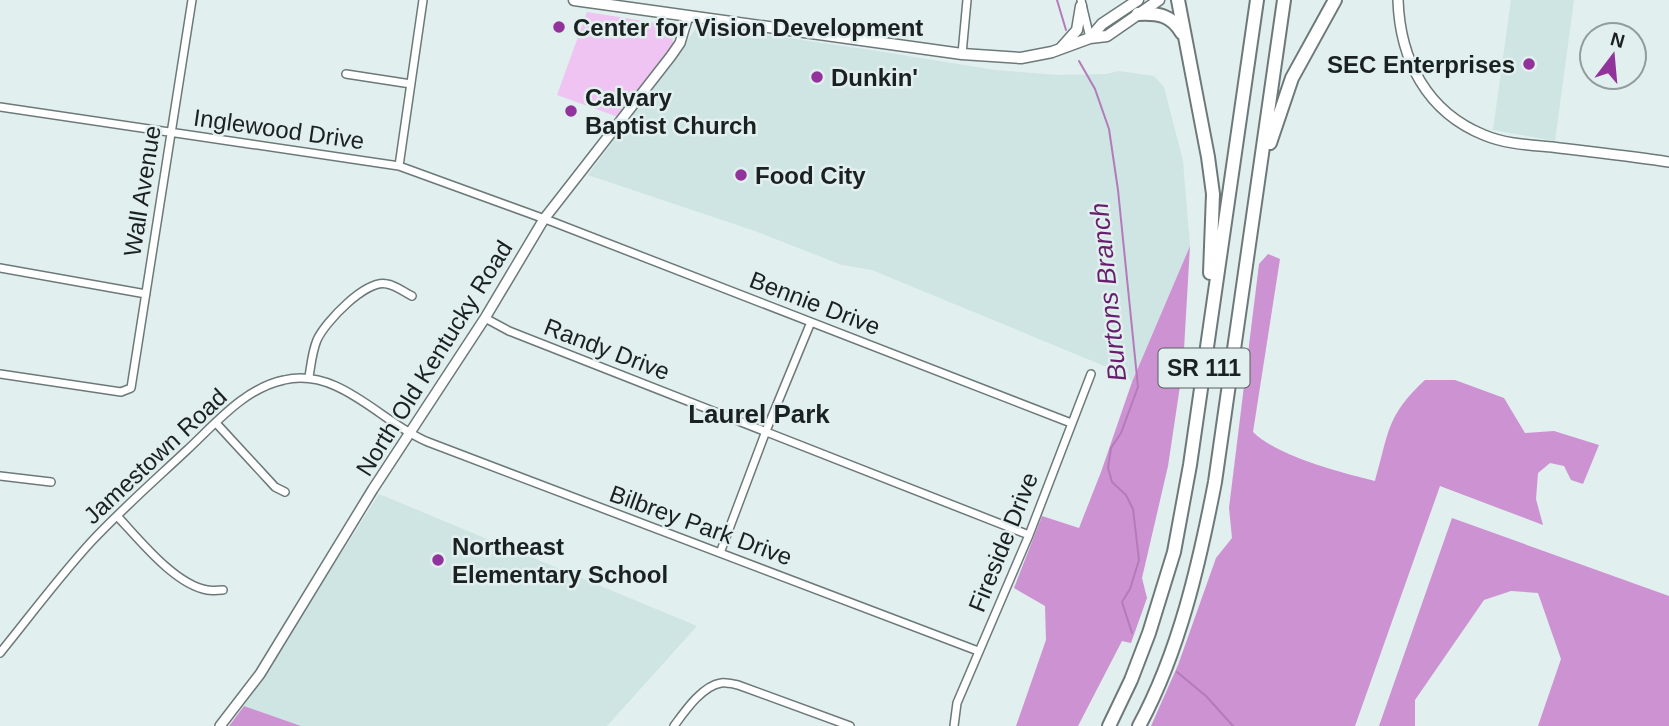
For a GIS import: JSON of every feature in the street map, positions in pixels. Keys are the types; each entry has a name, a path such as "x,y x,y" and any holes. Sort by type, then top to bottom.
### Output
{"highway":[{"path":"1178,0 1213,194 1207,345"},
{"name":"SR 111","path":"1109,726 1149,633 1174,552 1190,465 1257,0"},
{"name":"SR 111","path":"1139,726 1190,595 1215,482 1284,0"},
{"path":"1246,264 1262,175 1280,107 1292,78 1335,0"},
{"path":"1138,14 1164,15 1176,23 1184,36"}],"main road":[{"path":"574,0 962,54 1021,58 1052,52 1090,38 1107,36 1159,0"},
{"path":"1090,38 1102,24 1138,0"},
{"path":"1052,52 1062,47 1077,30 1081,3"}],"street":[{"name":"Wall Avenue","path":"0,374 121,393 131,388 191,0"},
{"path":"399,166 423,0"},
{"path":"962,54 967,0"},
{"path":"1398,0 1401,36 1415,74 1433,102 1461,124 1486,136 1523,144 1669,162"},
{"path":"1081,3 1090,38"},
{"name":"North Old Kentucky Road","path":"220,726 260,674 368,497 485,318 544,219 671,56 680,43 688,16"},
{"path":"346,74 411,84"},
{"name":"Inglewood Drive","path":"0,107 399,166 544,219"},
{"name":"Bennie Drive","path":"544,219 1071,423"},
{"path":"0,268 146,294"},
{"path":"410,434 354,396 309,377 317,340 328,321 347,304 379,284 389,284 412,296"},
{"name":"Randy Drive","path":"485,318 509,331 1029,535"},
{"path":"720,553 811,322"},
{"name":"Fireside Drive","path":"954,726 957,703 1029,535 1091,374"},
{"name":"Jamestown Road","path":"0,653 72,563 216,422 252,393 270,384 309,377"},
{"path":"216,422 275,487 285,492"},
{"name":"Bilbrey Park Drive","path":"410,434 978,651"},
{"path":"0,476 51,482"},
{"path":"117,516 159,559 190,584 205,590 223,590"},
{"path":"674,726 710,686 723,682 850,726"}],"shaded area":[{"path":"1511,0 1574,0 1555,141 1493,130"},
{"path":"587,12 663,24 672,31 673,45 669,52 618,117 557,95"},
{"path":"697,27 995,70 1059,75 1106,74 1119,71 1154,76 1164,87 1183,161 1190,246 1132,382 1126,375 872,270 842,265 755,231 588,175"},
{"path":"1190,246 1183,366 1168,466 1142,578 1147,598 1131,643 1122,641 1078,726 1016,726 1046,640 1045,606 1014,588 1042,516 1079,528 1132,382"},
{"path":"1268,254 1280,259 1253,432 1264,441 1310,462 1375,481 1391,426 1403,404 1425,380 1455,380 1504,398 1525,433 1554,431 1599,445 1583,484 1571,480 1564,466 1550,463 1538,473 1536,499 1543,525 1440,486 1355,726 1151,726 1178,665 1216,558 1232,538 1229,508 1259,264"},
{"name":"Northeast Elementary School","path":"379,494 697,626 607,726 301,726 244,706"},
{"path":"1452,518 1669,596 1669,726 1538,726 1561,659 1538,593 1511,591 1484,600 1415,700 1415,726 1379,726"},
{"path":"244,706 301,726 229,726"}],"waterway":[{"name":"Burtons Branch","path":"1057,0 1066,30"},
{"name":"Burtons Branch","path":"1079,61 1095,89 1109,129 1118,190 1138,387 1121,433 1111,448 1108,468 1112,482 1126,495 1133,509 1139,560 1130,589 1122,602 1132,633"},
{"name":"Burtons Branch","path":"1177,672 1206,696 1233,726"}],"place":[{"name":"Center for Vision Development","path":"559,27"},
{"name":"SEC Enterprises","path":"1529,64"},
{"name":"Dunkin'","path":"817,77"},
{"name":"Calvary Baptist Church","path":"571,111"},
{"name":"Food City","path":"741,175"},
{"name":"Northeast Elementary School","path":"438,560"}],"district":[{"name":"Laurel Park","path":"759,414"}]}
